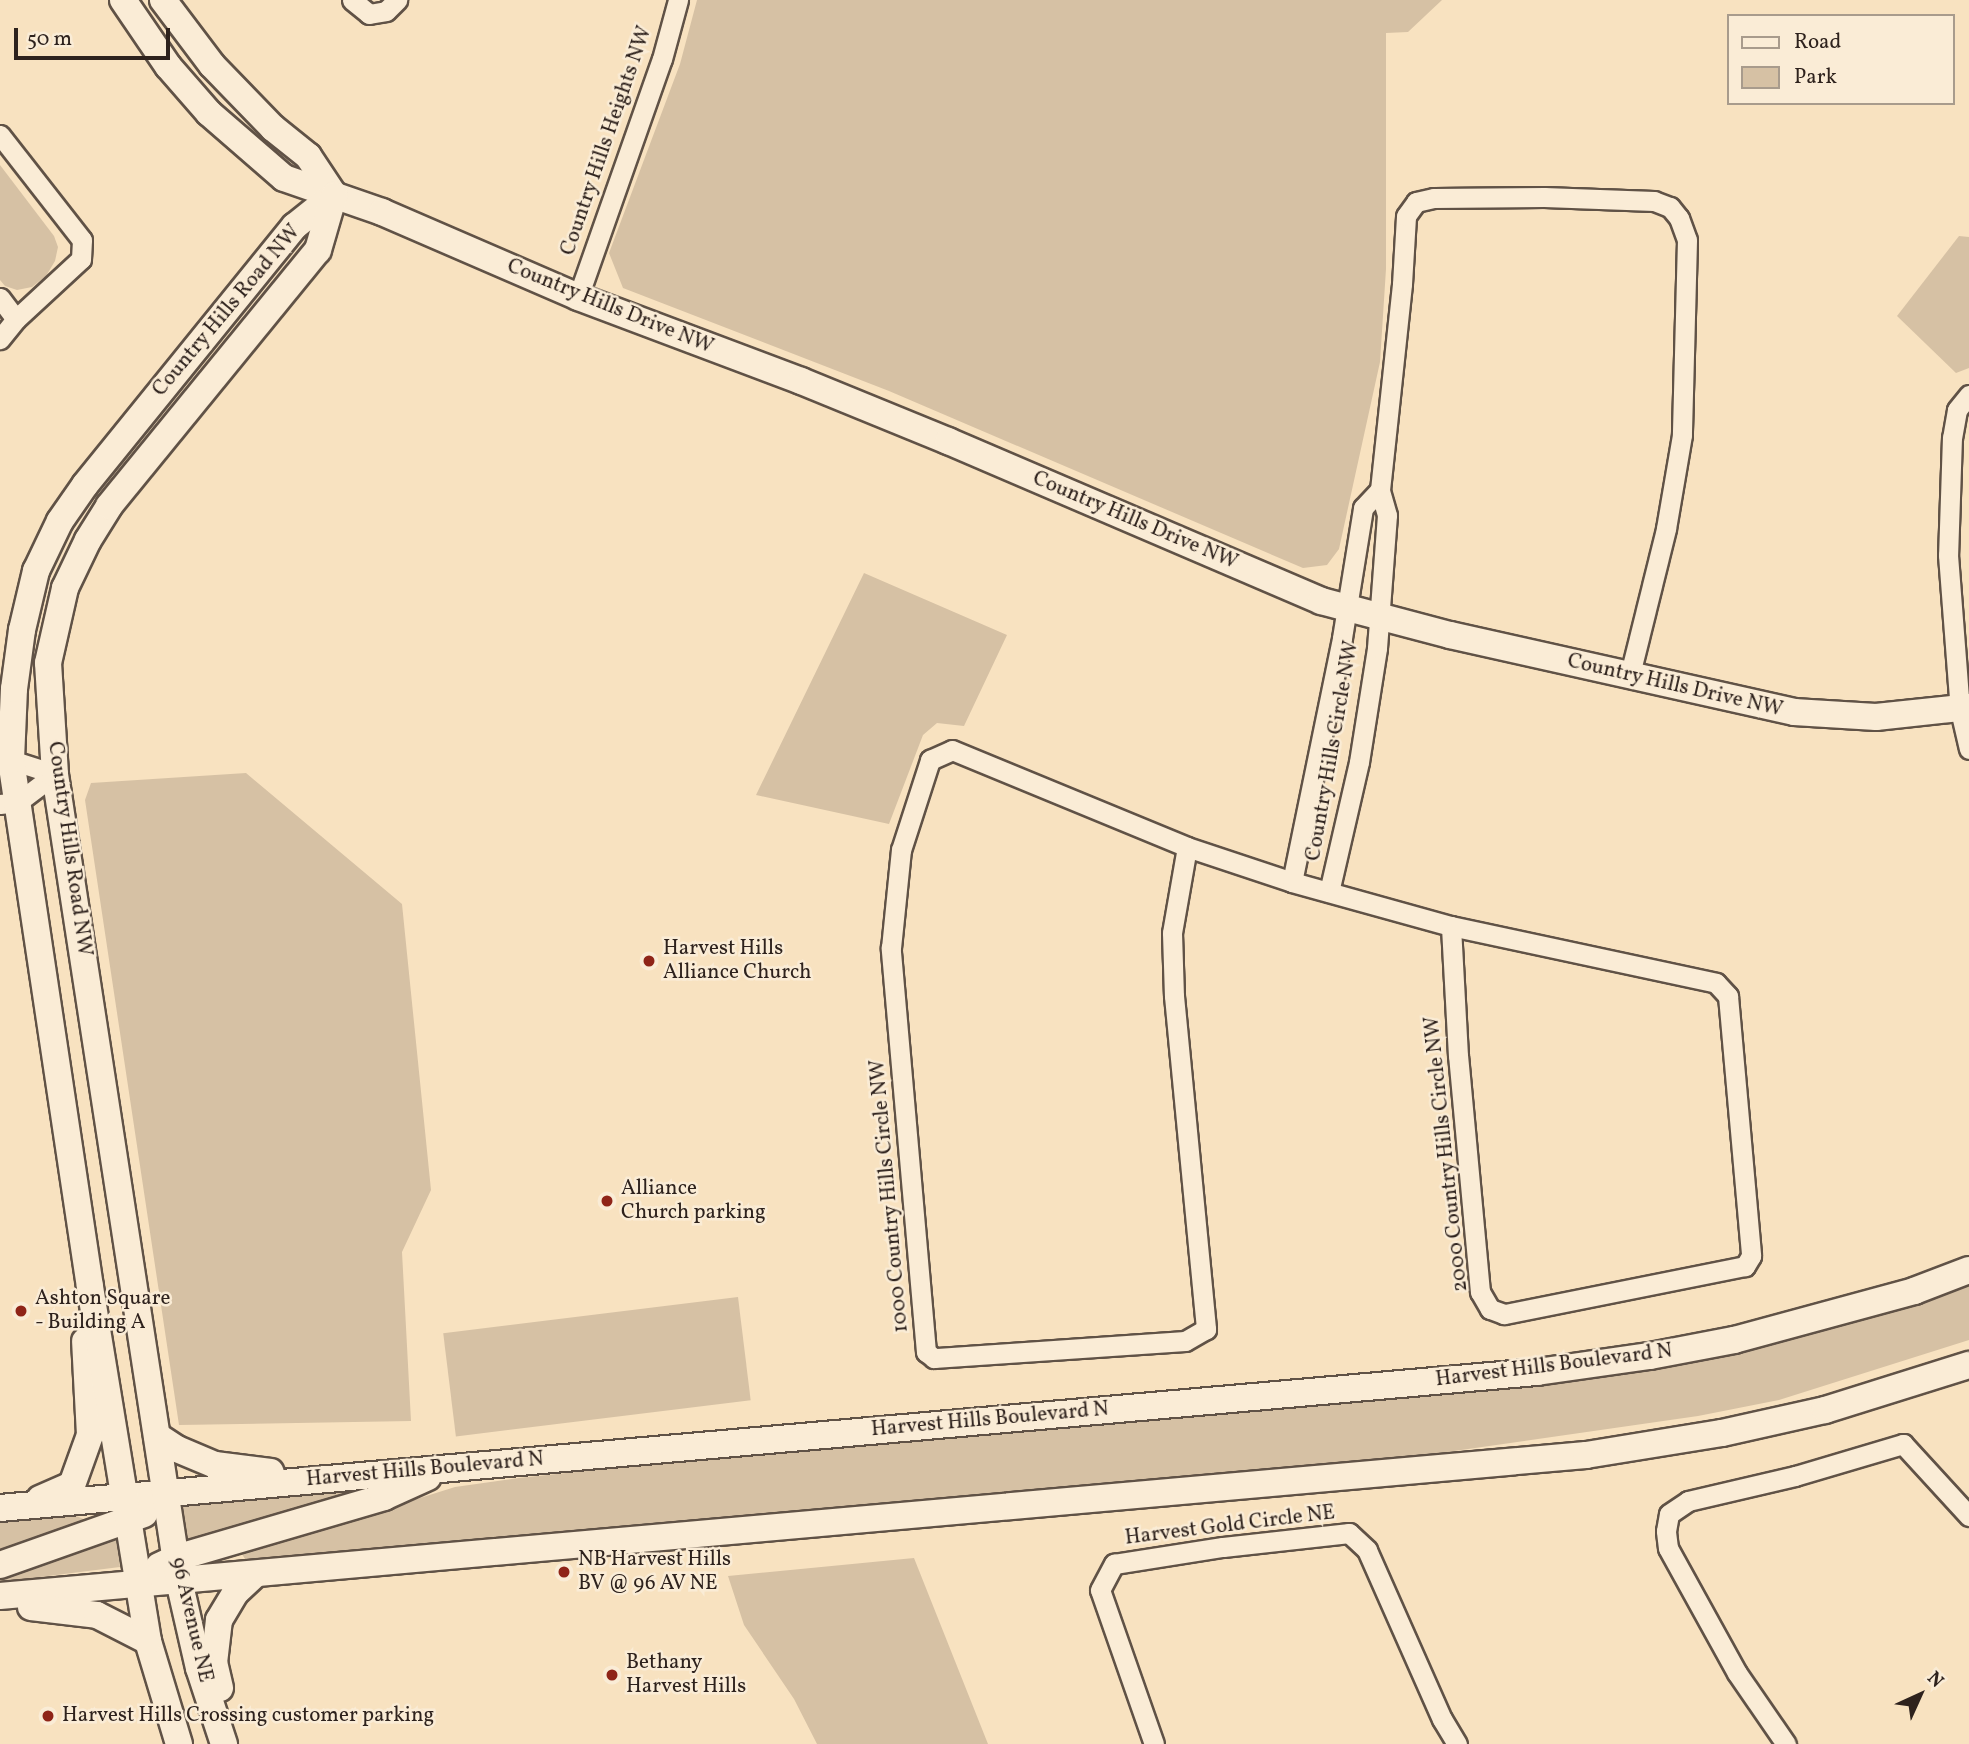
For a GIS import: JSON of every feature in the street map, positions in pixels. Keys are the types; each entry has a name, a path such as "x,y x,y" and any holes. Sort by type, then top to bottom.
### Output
{"main road":[{"path":"162,0 212,65 273,128 308,156 334,195"},
{"name":"Country Hills Drive NW","path":"129,9 168,66 209,113 284,178 382,212 578,297 899,421 1346,609 1794,712 1876,717 1965,708"},
{"name":"Country Hills Road NW","path":"127,1508 9,803 6,760 22,630 36,571 60,521 85,485 295,226 334,195"},
{"name":"Country Hills Road NW","path":"167,1494 55,774 48,663 65,588 88,540 109,506 318,250 334,195"},
{"name":"Harvest Hills Boulevard N","path":"167,1494 1537,1372 1650,1356 1734,1340 1914,1291 1969,1270"},
{"path":"27,1505 72,1485 90,1435 83,1317 90,1287"},
{"path":"0,1596 137,1585 154,1569 254,1575 1586,1455 1722,1433 1825,1410 1969,1365"},
{"path":"157,1436 188,1454 215,1465 335,1479"},
{"path":"177,1569 384,1497 449,1468"},
{"path":"0,1508 27,1505 153,1509 167,1494"},
{"name":"96 Avenue NE","path":"167,1494 177,1569 200,1668 225,1744"},
{"path":"0,1564 127,1508"},
{"name":"96 Avenue NE","path":"127,1508 137,1585 148,1641 179,1744"},
{"path":"235,1744 214,1663 216,1637 225,1608 254,1575"},
{"path":"0,1604 97,1615 148,1641"}],"street":[{"path":"129,9 162,0"},
{"path":"352,0 369,13 386,11 397,0"},
{"name":"Country Hills Heights NW","path":"578,297 662,59 678,0"},
{"path":"0,135 82,240 81,259 16,319 0,339"},
{"path":"1380,490 1406,216 1416,202 1434,198 1544,197 1654,201 1670,207 1679,219 1686,240 1682,435 1666,530 1630,676"},
{"path":"0,298 16,319"},
{"path":"1969,395 1957,410 1952,437 1948,555 1969,749"},
{"name":"Country Hills Circle NW","path":"1292,882 1346,609 1363,508 1380,490"},
{"name":"Country Hills Circle NW","path":"1329,892 1359,762 1379,617 1387,515 1380,490"},
{"name":"1000 Country Hills Circle NW","path":"1187,847 1172,933 1174,996 1206,1329 1185,1341 934,1358 926,1352 891,948 901,850 930,760 952,750 1187,847 1292,882"},
{"path":"6,760 55,774"},
{"path":"9,803 55,774"},
{"name":"2000 Country Hills Circle NW","path":"1292,882 1451,926 1716,983 1728,996 1751,1256 1745,1266 1504,1314 1490,1309 1480,1292 1458,1056 1451,926"},
{"path":"1786,1744 1737,1673 1668,1548 1666,1531 1669,1514 1688,1501 1795,1476 1903,1444 1969,1516"},
{"name":"Harvest Gold Circle NE","path":"1154,1744 1100,1590 1114,1564 1223,1546 1349,1533 1367,1550 1442,1719 1457,1744"}],"green space":[{"path":"697,0 1442,0 1408,32 1386,33 1386,269 1380,362 1339,549 1327,565 1303,568 889,391 623,288 609,253 680,64"},
{"path":"0,165 54,236 58,247 55,261 46,276 32,287 17,290 5,286 0,280"},
{"path":"1959,236 1969,237 1969,368 1956,373 1897,316"},
{"path":"864,573 1007,635 964,726 937,723 923,735 889,824 756,795"},
{"path":"246,773 402,904 431,1190 402,1252 411,1421 179,1425 85,800 91,783"},
{"path":"1969,1280 1969,1340 1779,1400 1698,1416 1433,1454 245,1559 242,1554 455,1487 519,1478 943,1433 1619,1372"},
{"path":"738,1297 751,1400 456,1436 443,1333"},
{"path":"347,1490 345,1495 182,1543 179,1504"},
{"path":"74,1515 88,1521 0,1550 0,1519"},
{"path":"115,1532 120,1567 0,1582 0,1574"},
{"path":"914,1558 988,1744 817,1744 794,1699 744,1625 728,1576"}],"place":[{"name":"Harvest Hills Alliance Church","path":"649,961"},
{"name":"Alliance Church parking","path":"607,1201"},
{"name":"Ashton Square - Building A","path":"21,1311"},
{"name":"NB Harvest Hills BV @ 96 AV NE","path":"564,1572"},
{"name":"Bethany Harvest Hills","path":"612,1675"},
{"name":"Harvest Hills Crossing customer parking","path":"48,1716"}]}
